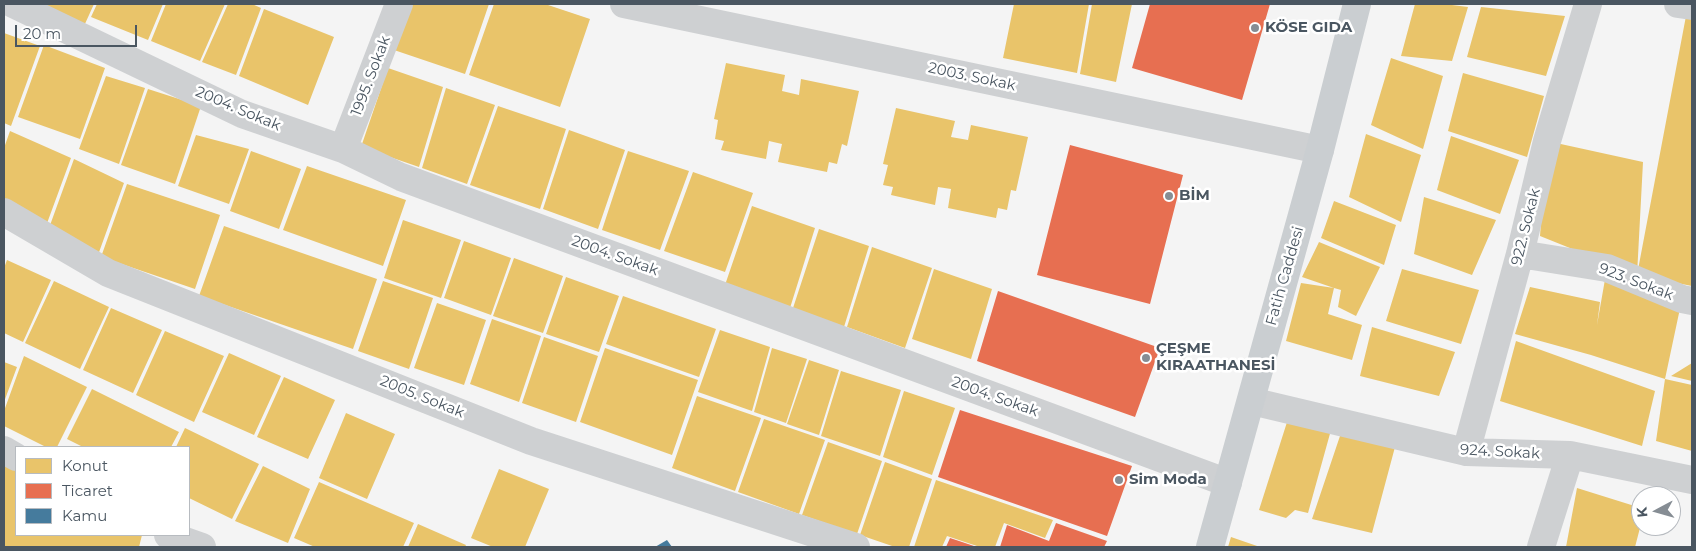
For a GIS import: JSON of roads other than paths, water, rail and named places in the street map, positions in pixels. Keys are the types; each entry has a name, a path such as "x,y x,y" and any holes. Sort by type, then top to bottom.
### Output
{"main road":[{"name":"Fatih Caddesi","path":"1210,547 1320,150 1357,4"}],"street":[{"name":"2004. Sokak","path":"13,4 242,114 343,149 401,177 1228,483"},
{"name":"1995. Sokak","path":"343,149 399,4"},
{"name":"2003. Sokak","path":"624,4 1320,150"},
{"name":"922. Sokak","path":"1466,452 1520,254 1547,141 1588,4"},
{"path":"1678,4 1692,6"},
{"name":"2005. Sokak","path":"4,212 108,273 522,437 856,547"},
{"name":"923. Sokak","path":"1520,254 1607,268 1682,299 1692,301"},
{"name":"924. Sokak","path":"1251,401 1466,452 1570,455 1692,480"},
{"path":"4,450 15,456"},
{"path":"1540,547 1570,455"},
{"path":"171,536 202,547"}],"place":[{"name":"KÖSE GIDA","path":"1255,28"},
{"name":"BİM","path":"1169,196"},
{"name":"ÇEŞME KIRAATHANESİ","path":"1146,358"},
{"name":"Sim Moda","path":"1119,480"}]}
